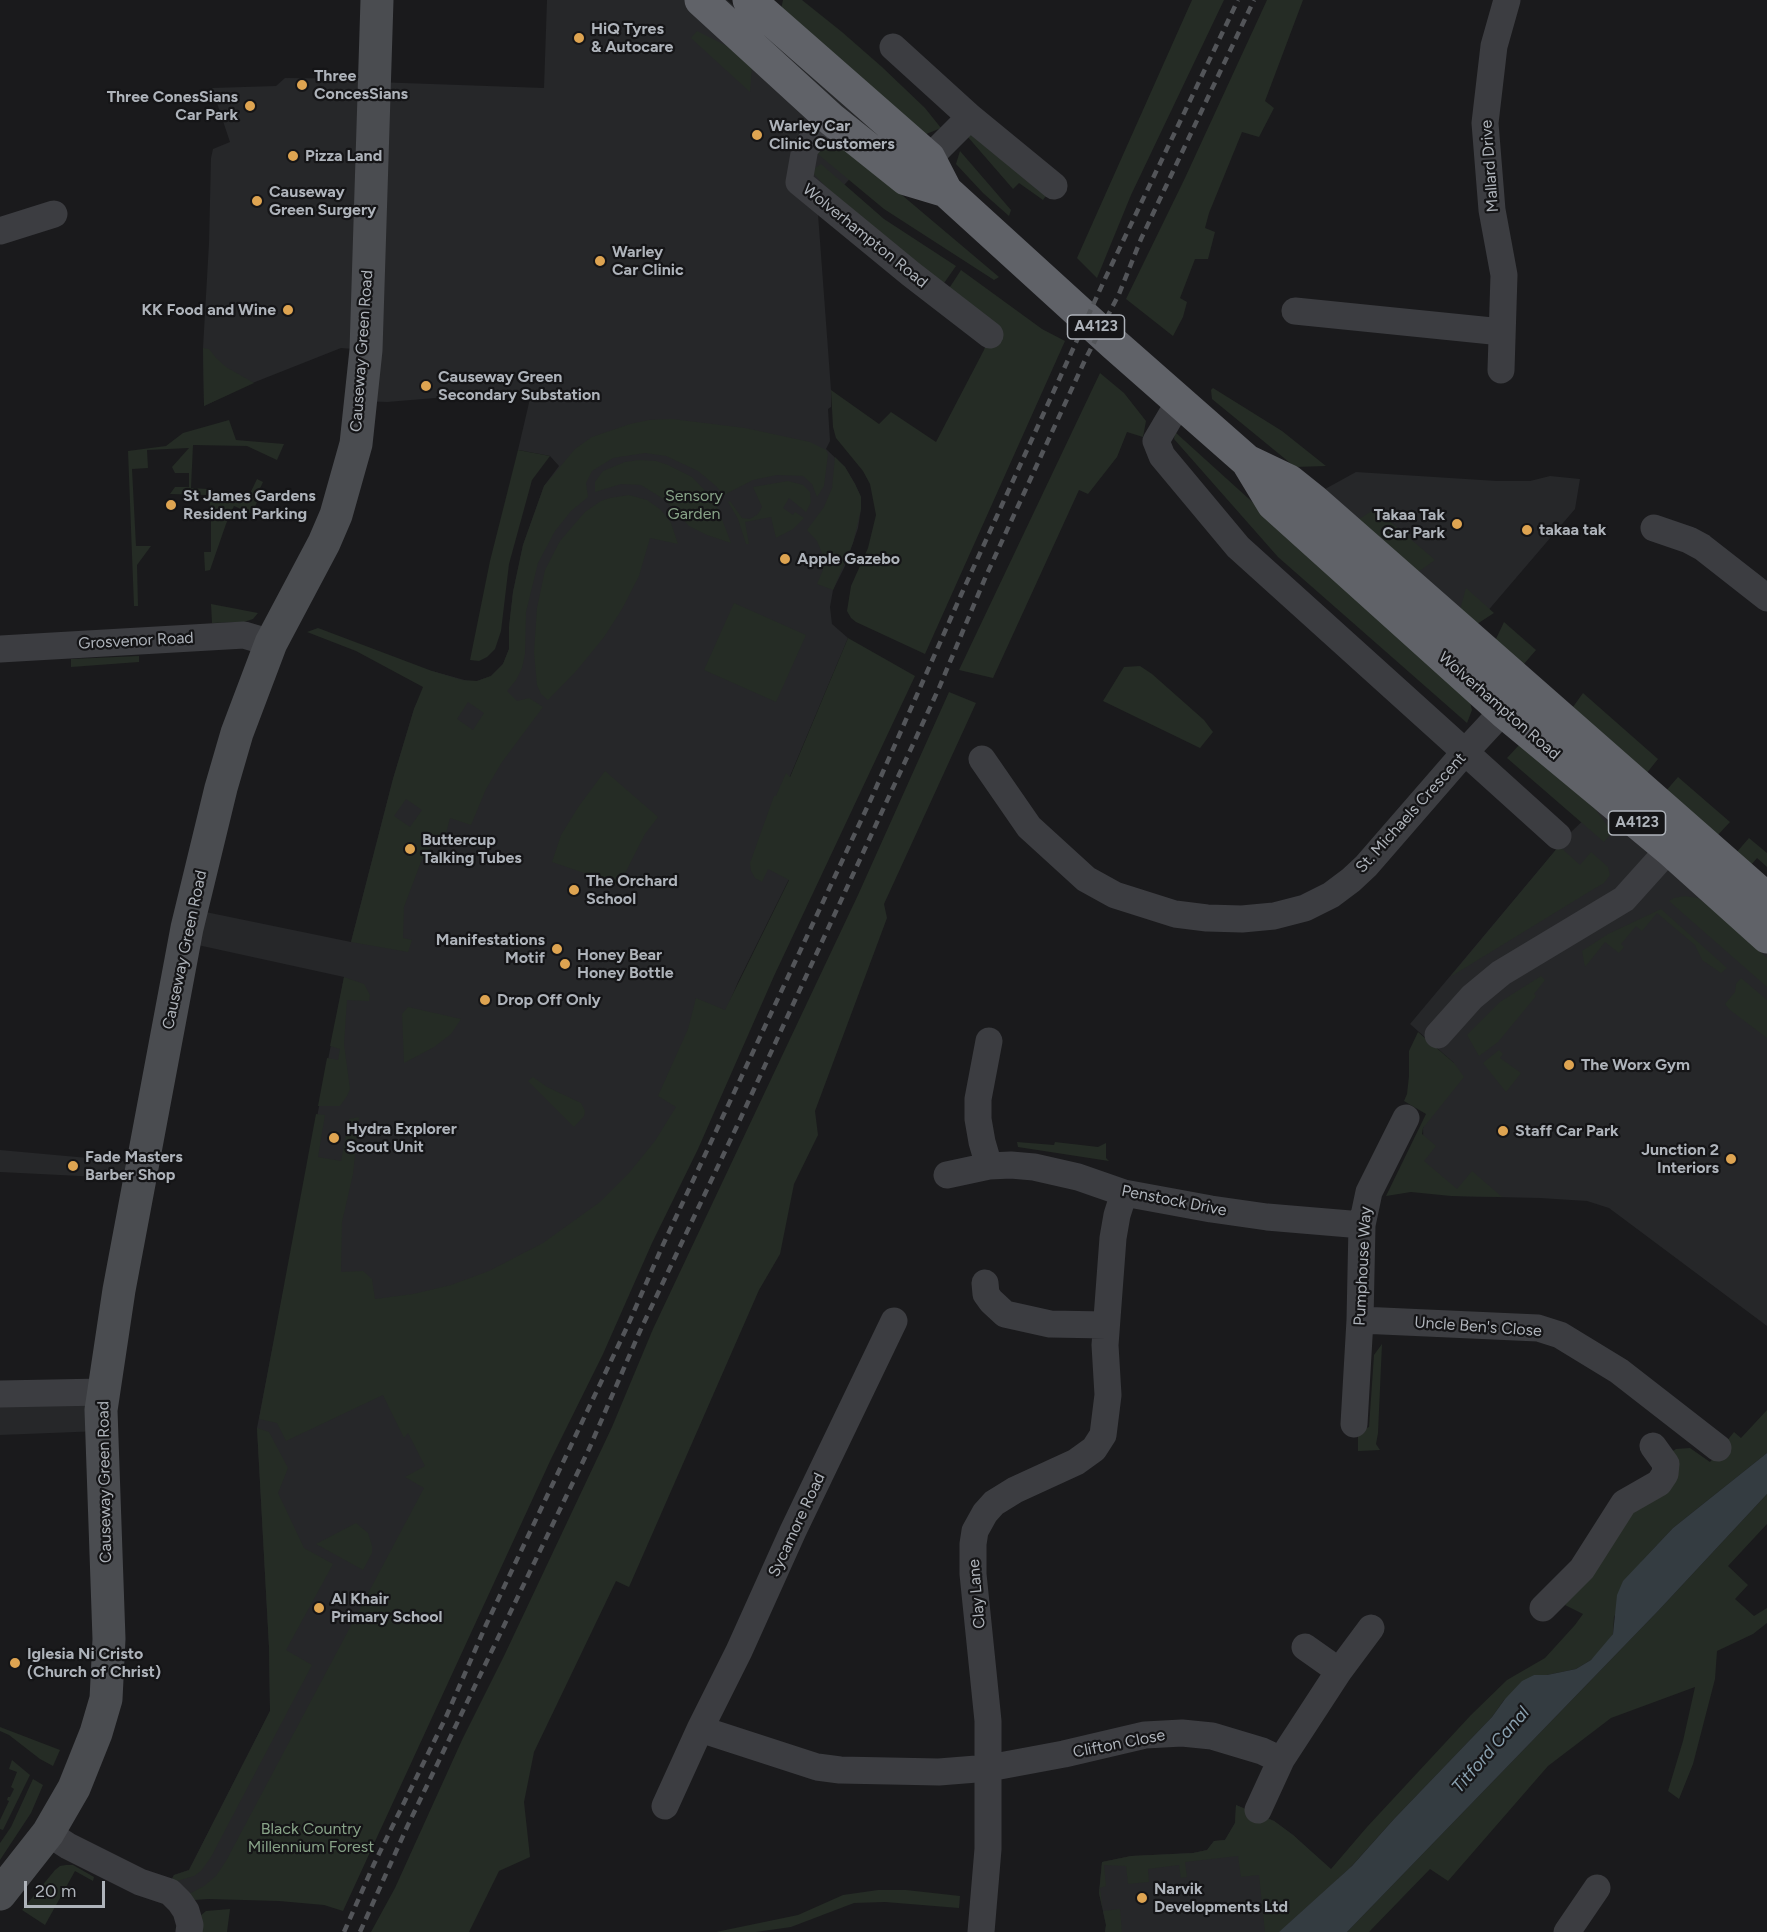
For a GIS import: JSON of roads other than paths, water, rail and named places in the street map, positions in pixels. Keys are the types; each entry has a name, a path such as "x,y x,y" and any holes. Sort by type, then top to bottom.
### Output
{"highway":[{"name":"Wolverhampton Road","path":"701,0 831,118 906,179 946,191"},
{"name":"Wolverhampton Road","path":"750,0 929,158 946,191 1179,402 1247,461 1289,482 1314,501 1767,899"},
{"name":"Wolverhampton Road","path":"1247,461 1273,504 1504,712 1669,849 1767,937"}],"main road":[{"name":"Causeway Green Road","path":"0,1894 48,1833 74,1788 96,1733 106,1698 109,1639 101,1410 121,1279 187,928 221,788 237,733 271,643 324,543 341,503 356,444 366,350 377,0"}],"street":[{"name":"Mallard Drive","path":"1501,370 1504,275 1492,210 1485,123 1494,46 1508,0"},
{"path":"893,47 970,117 1054,186"},
{"path":"929,158 970,117"},
{"name":"Wolverhampton Road","path":"831,118 805,148 799,182 990,335"},
{"path":"0,231 54,214"},
{"path":"1295,311 1502,333"},
{"path":"1179,402 1156,441 1162,456 1238,547 1558,836"},
{"path":"1654,528 1702,547 1767,598"},
{"name":"Grosvenor Road","path":"0,649 244,635 271,643"},
{"name":"St. Michaels Crescent","path":"981,759 1029,827 1086,879 1115,895 1175,914 1242,919 1274,916 1305,909 1331,895 1366,866 1526,686"},
{"path":"1438,1035 1472,997 1501,973 1624,899 1669,849"},
{"path":"989,1041 978,1099 978,1119 981,1142 989,1166"},
{"name":"Pumphouse Way","path":"1354,1424 1360,1320 1362,1225 1369,1191 1406,1118"},
{"name":"Penstock Drive","path":"947,1175 989,1166 1034,1167 1078,1177 1124,1193 1267,1217 1362,1225"},
{"name":"Clay Lane","path":"981,1932 988,1849 988,1721 973,1575 975,1531 985,1513 994,1503 1015,1490 1084,1456 1094,1449 1103,1435 1108,1395 1105,1346 1113,1238 1124,1193"},
{"path":"985,1283 986,1294 1005,1314 1050,1324 1106,1325"},
{"name":"Uncle Ben's Close","path":"1360,1320 1538,1328 1560,1335 1619,1371 1718,1448"},
{"name":"Sycamore Road","path":"665,1806 894,1321"},
{"path":"0,1394 103,1392"},
{"path":"1543,1608 1582,1569 1624,1503 1659,1483 1665,1474 1666,1464 1648,1452 1678,1417"},
{"path":"1258,1810 1281,1760 1339,1671 1371,1628"},
{"path":"1305,1647 1339,1671"},
{"path":"700,1729 818,1767 861,1771 939,1772 988,1767"},
{"name":"Clifton Close","path":"988,1767 1052,1757 1145,1735 1182,1733 1212,1736 1262,1751 1281,1760"},
{"path":"48,1833 68,1846 140,1882 170,1892 186,1911 190,1924 189,1932"},
{"path":"1567,1932 1597,1888"}],"water":[{"name":"Titford Canal","path":"1767,1453 1767,1494 1658,1611 1347,1932 1279,1932 1352,1866 1492,1717 1522,1681 1534,1675 1547,1675 1576,1669 1591,1660 1613,1634 1617,1595 1623,1581 1673,1528"}],"railway":[{"path":"344,1932 374,1864 446,1717 486,1625 628,1325 662,1247 871,799 1103,283 1238,0"},
{"path":"360,1932 407,1827 589,1449 640,1331 939,688 986,576 1085,360 1119,294 1141,239 1254,0"}],"place":[{"name":"HiQ Tyres & Autocare","path":"579,38"},
{"name":"Three ConcesSians","path":"302,85"},
{"name":"Three ConesSians Car Park","path":"250,106"},
{"name":"Warley Car Clinic Customers","path":"757,135"},
{"name":"Pizza Land","path":"293,156"},
{"name":"Causeway Green Surgery","path":"257,201"},
{"name":"Warley Car Clinic","path":"600,261"},
{"name":"KK Food and Wine","path":"288,310"},
{"name":"Causeway Green Secondary Substation","path":"426,386"},
{"name":"St James Gardens Resident Parking","path":"171,505"},
{"name":"Takaa Tak Car Park","path":"1457,524"},
{"name":"takaa tak","path":"1527,530"},
{"name":"Apple Gazebo","path":"785,559"},
{"name":"Buttercup Talking Tubes","path":"410,849"},
{"name":"The Orchard School","path":"574,890"},
{"name":"Manifestations Motif","path":"557,949"},
{"name":"Honey Bear Honey Bottle","path":"565,964"},
{"name":"Drop Off Only","path":"485,1000"},
{"name":"The Worx Gym","path":"1569,1065"},
{"name":"Staff Car Park","path":"1503,1131"},
{"name":"Hydra Explorer Scout Unit","path":"334,1138"},
{"name":"Junction 2 Interiors","path":"1731,1159"},
{"name":"Fade Masters Barber Shop","path":"73,1166"},
{"name":"Al Khair Primary School","path":"319,1608"},
{"name":"Iglesia Ni Cristo (Church of Christ)","path":"15,1663"},
{"name":"Narvik Developments Ltd","path":"1142,1898"}],"park label":[{"name":"Sensory Garden","path":"694,505"},
{"name":"Black Country Millennium Forest","path":"311,1838"}]}
